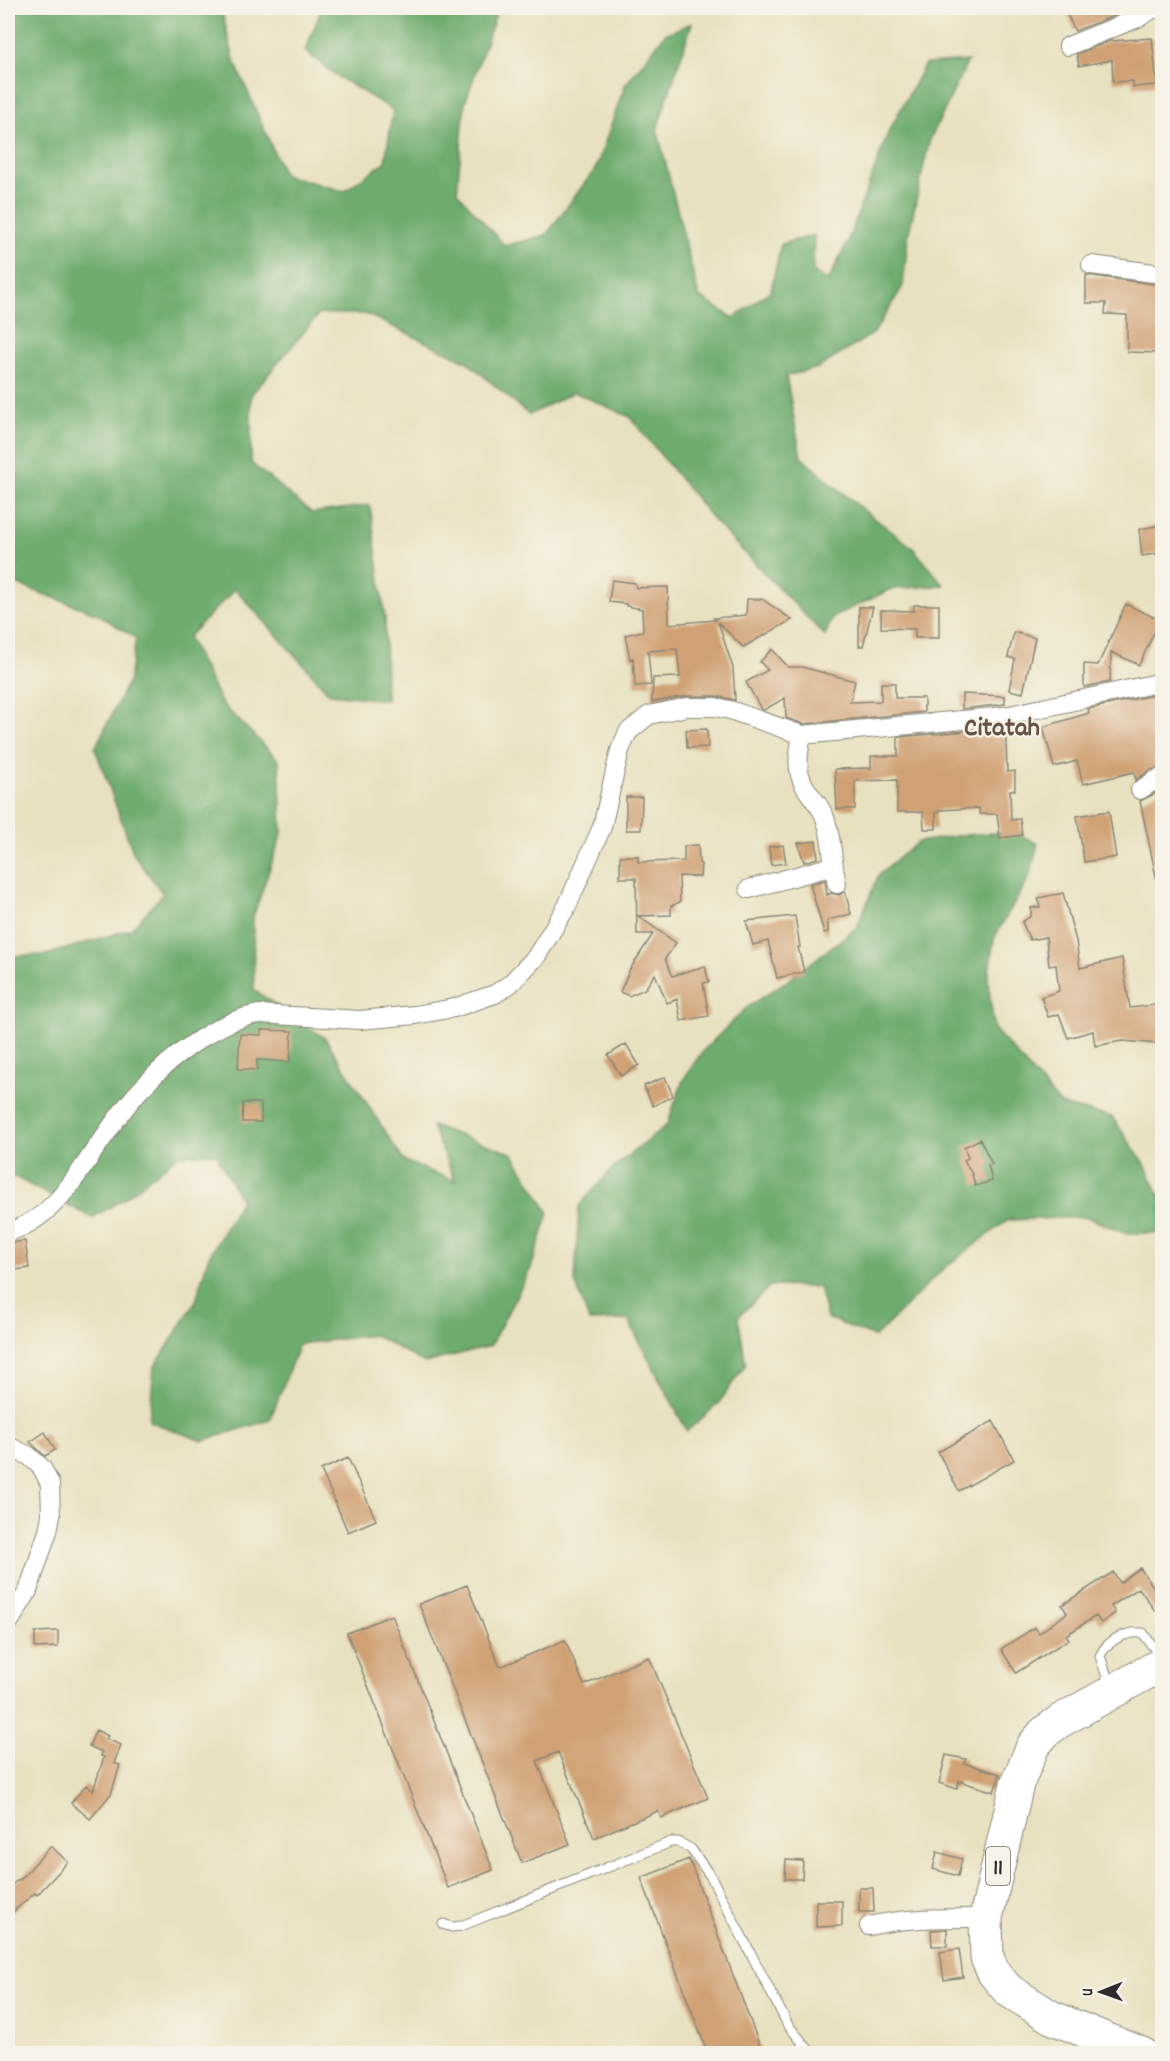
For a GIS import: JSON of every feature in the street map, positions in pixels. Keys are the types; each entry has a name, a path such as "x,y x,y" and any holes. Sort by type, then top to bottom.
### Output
{"highway":[{"name":"11","path":"1142,2054 1051,2017 1008,1990 994,1972 987,1958 986,1918 1017,1784 1033,1746 1045,1732 1060,1721 1162,1664"}],"street":[{"path":"1068,45 1138,18 1153,9 1162,8"},
{"path":"1091,265 1162,274"},
{"path":"8,1232 21,1228 55,1205 142,1087 178,1056 214,1030 241,1018 258,1014 360,1020 415,1015 454,1008 495,994 510,984 536,957 567,906 602,827 620,750 628,732 643,719 662,711 687,707 715,707 802,735 1005,716 1162,682"},
{"path":"802,735 798,768 803,784 820,805 827,824 837,884"},
{"path":"1140,790 1162,778"},
{"path":"748,889 833,866"},
{"path":"8,1446 29,1456 42,1468 50,1485 51,1515 28,1591 8,1624"},
{"path":"868,1926 937,1918 986,1918"}],"lane":[{"path":"1113,1692 1100,1656 1104,1646 1132,1632 1143,1633 1162,1659"},
{"path":"443,1924 452,1927 461,1926 671,1842 678,1842 691,1849 711,1877 788,2025 812,2054"}],"green space":[{"path":"8,8 221,8 234,60 284,175 344,191 385,162 393,110 338,77 305,51 322,8 498,8 465,103 457,192 505,246 546,235 596,168 625,85 665,34 692,23 657,129 699,297 734,318 771,290 781,244 814,235 813,272 828,281 847,243 888,133 925,64 968,61 929,142 908,237 903,286 874,333 818,368 786,376 801,457 857,505 912,547 944,585 891,589 833,617 825,636 715,522 630,417 574,392 529,415 466,361 366,314 319,314 251,395 251,463 312,513 370,505 385,618 386,700 330,694 235,589 188,637 222,704 279,760 282,833 253,917 254,990 325,1038 404,1161 455,1181 432,1126 512,1153 549,1213 531,1268 490,1346 425,1363 374,1335 299,1344 270,1420 202,1441 149,1421 154,1368 196,1301 208,1258 241,1201 216,1153 179,1155 125,1198 92,1218 15,1177 8,1177 8,956 46,955 131,929 163,894 134,855 95,748 129,680 136,638 98,614 8,581"},
{"path":"1014,832 1038,844 1029,878 994,938 988,979 994,1029 1061,1105 1112,1117 1146,1166 1162,1201 1162,1233 1124,1233 1087,1217 1008,1220 943,1269 875,1337 827,1318 819,1287 770,1286 738,1317 746,1364 718,1404 687,1431 628,1320 589,1321 575,1282 579,1206 615,1166 667,1125 683,1080 702,1052 745,1009 794,976 857,927 879,874 918,842 963,835"}],"building":[{"path":"1075,8 1134,8 1075,31 1066,12"},
{"path":"1152,38 1157,85 1133,87 1133,81 1113,82 1112,60 1079,66 1077,54 1110,41"},
{"path":"1086,275 1160,285 1162,311 1160,353 1127,352 1127,315 1105,314 1106,303 1086,303"},
{"path":"1162,525 1162,553 1142,556 1139,529"},
{"path":"612,580 635,583 636,588 668,587 669,624 746,615 747,599 762,599 792,620 743,647 718,622 733,668 735,700 715,696 687,696 652,702 653,678 680,677 677,649 648,651 651,685 635,686 633,658 630,659 625,635 643,631 642,609 609,602"},
{"path":"1126,604 1160,620 1139,665 1111,652 1110,682 1084,687 1084,664 1098,665"},
{"path":"914,605 939,605 939,638 915,638 915,629 881,628 881,610 914,611"},
{"path":"859,607 873,607 863,646 859,646"},
{"path":"1014,632 1035,638 1023,693 1009,690 1015,659 1008,657"},
{"path":"772,649 788,667 802,667 855,681 850,702 881,701 881,683 895,683 895,698 924,698 924,712 803,724 786,718 785,698 764,710 761,709 746,682 768,670 760,662"},
{"path":"962,694 1005,696 1005,704 962,709"},
{"path":"1154,695 1162,737 1162,767 1150,770 1136,780 1134,772 1083,784 1077,761 1054,767 1043,727 1089,713 1088,709"},
{"path":"1001,728 1006,740 1007,772 1015,771 1015,790 1010,790 1011,820 1020,819 1022,835 1000,838 997,814 979,814 979,808 939,810 936,812 936,829 924,829 923,812 897,812 897,780 855,781 855,809 837,809 835,769 871,768 871,756 898,756 898,737"},
{"path":"707,729 708,747 687,748 686,730"},
{"path":"1162,790 1162,880 1157,881 1140,801"},
{"path":"626,797 642,797 641,830 626,830"},
{"path":"1109,811 1116,857 1084,862 1077,816"},
{"path":"816,841 818,858 804,862 798,843"},
{"path":"698,845 699,863 701,864 700,877 679,876 680,902 671,906 671,915 638,916 676,943 665,959 672,976 705,966 709,982 703,983 709,1016 681,1021 677,999 667,1003 655,974 645,989 629,996 620,992 630,969 653,934 637,934 636,878 620,878 620,856 638,856 638,862 684,861 684,846"},
{"path":"783,845 786,863 771,865 769,847"},
{"path":"825,880 827,895 831,893 839,895 845,891 851,914 828,920 828,932 824,933 810,884"},
{"path":"1063,893 1076,941 1080,968 1122,958 1130,1008 1162,1004 1162,1044 1122,1041 1095,1046 1093,1031 1068,1038 1059,1014 1048,1017 1041,997 1059,991 1056,965 1049,966 1046,937 1030,940 1022,922 1031,916 1031,908 1040,907 1038,898"},
{"path":"795,916 800,947 798,947 804,972 777,978 768,941 753,945 746,921"},
{"path":"261,1030 292,1031 290,1062 257,1060 257,1070 238,1069 240,1034 261,1035"},
{"path":"626,1044 639,1065 621,1076 608,1055"},
{"path":"665,1077 673,1096 653,1106 644,1086"},
{"path":"243,1103 261,1103 261,1122 242,1122"},
{"path":"980,1139 992,1164 988,1165 992,1181 975,1186 972,1174 964,1160 968,1158 964,1147"},
{"path":"25,1241 29,1268 8,1271 8,1243"},
{"path":"993,1421 1014,1460 959,1491 938,1452"},
{"path":"45,1432 55,1450 45,1456 30,1442"},
{"path":"348,1458 376,1520 348,1532 321,1470"},
{"path":"1140,1568 1162,1599 1162,1605 1155,1611 1139,1588 1111,1606 1115,1613 1101,1623 1096,1616 1066,1635 1069,1639 1016,1673 1001,1649 1035,1627 1039,1633 1067,1613 1062,1605 1113,1572 1120,1583"},
{"path":"467,1585 500,1667 565,1640 584,1685 649,1657 708,1798 661,1818 658,1811 594,1838 558,1752 537,1761 570,1844 522,1863 419,1604"},
{"path":"392,1615 493,1870 448,1888 347,1633"},
{"path":"58,1631 58,1647 35,1648 35,1632"},
{"path":"96,1730 108,1736 106,1739 121,1745 114,1763 120,1765 111,1794 90,1819 71,1803 86,1785 93,1791 104,1757 101,1756 102,1752 89,1746"},
{"path":"946,1755 966,1759 964,1763 1000,1774 994,1792 959,1781 957,1789 939,1783"},
{"path":"51,1846 68,1862 37,1895 35,1893 8,1916 8,1888 20,1880"},
{"path":"937,1852 962,1859 958,1876 933,1869"},
{"path":"689,1859 763,2054 708,2054 641,1878"},
{"path":"786,1860 803,1861 802,1879 785,1879"},
{"path":"859,1888 873,1888 874,1912 859,1912"},
{"path":"816,1901 842,1901 842,1926 816,1927"},
{"path":"947,1929 947,1946 932,1946 931,1930"},
{"path":"959,1949 963,1977 944,1980 940,1952"}],"district":[{"name":"Citatah","path":"1002,726"}]}
